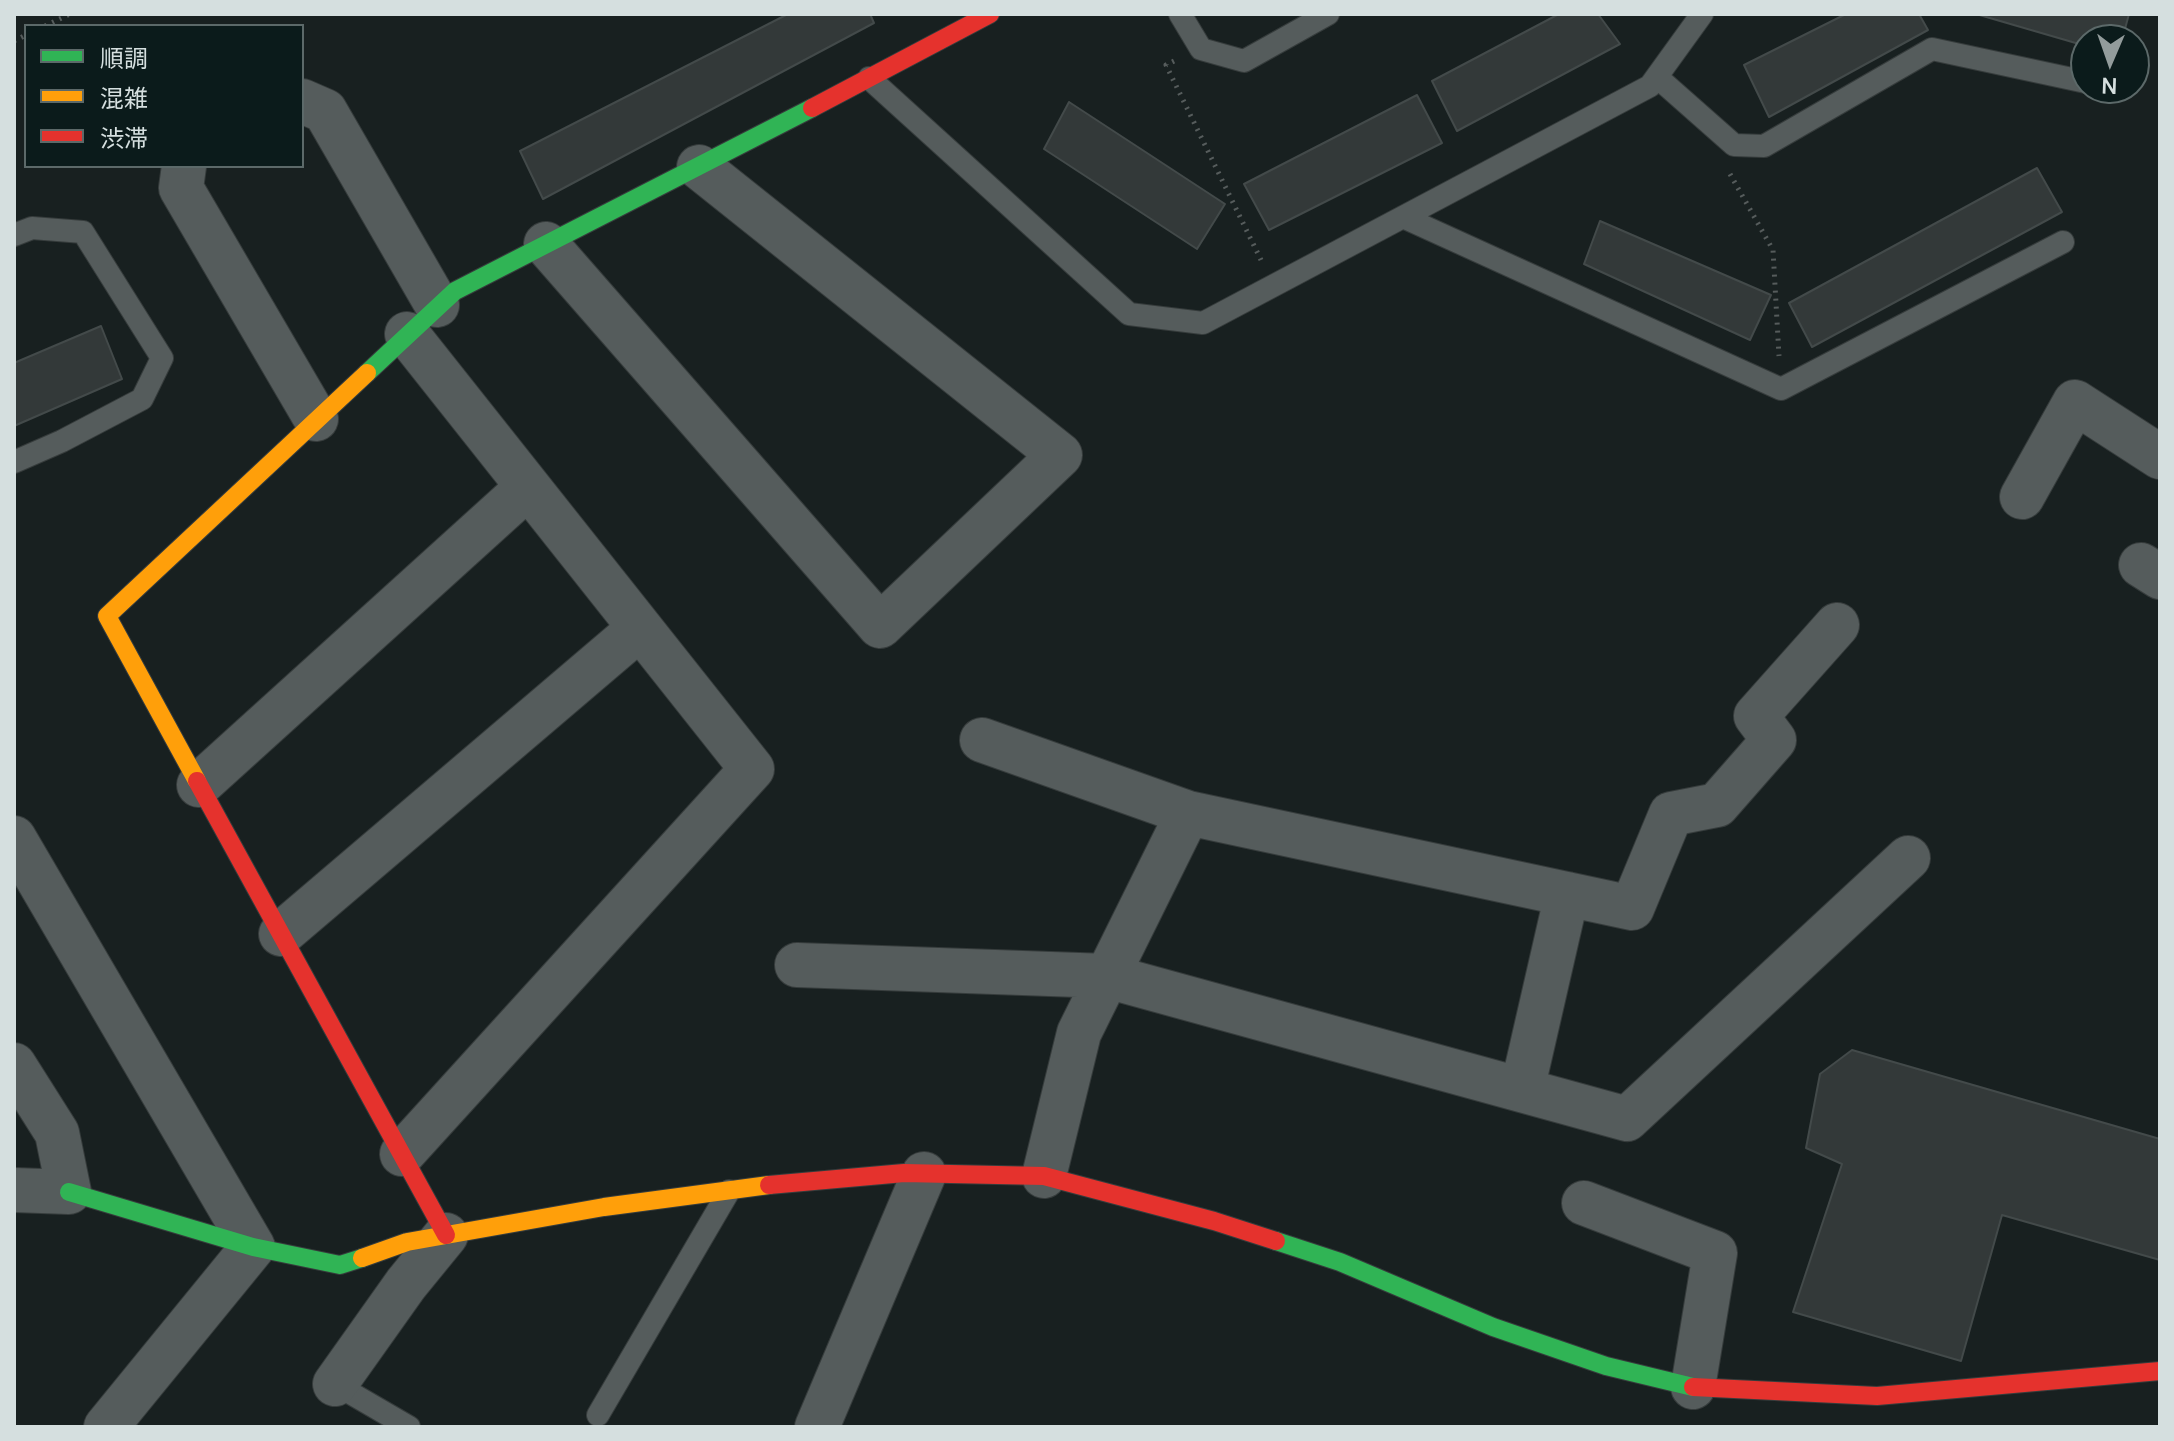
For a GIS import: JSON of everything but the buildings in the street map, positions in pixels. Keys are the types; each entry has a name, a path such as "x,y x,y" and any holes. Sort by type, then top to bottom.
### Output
{"street":[{"path":"446,1235 107,616 455,291 990,14"},
{"path":"304,102 325,111 422,320 528,487 752,769 402,1154"},
{"path":"546,244 880,626 1060,455 699,167"},
{"path":"184,168 181,188 316,419"},
{"path":"2022,497 2075,402 2160,457"},
{"path":"199,785 528,487"},
{"path":"982,740 1188,813 1632,908 1671,814 1717,805 1774,740 1756,716 1837,625"},
{"path":"281,934 640,628"},
{"path":"1044,1176 1079,1033 1188,813"},
{"path":"14,838 253,1247"},
{"path":"797,965 1107,976 1627,1119 1908,858"},
{"path":"1522,1090 1567,894"},
{"path":"14,1065 57,1133 69,1192"},
{"path":"14,1190 69,1192 253,1247 340,1265 407,1242 604,1207 729,1191 904,1173 1044,1176 1214,1221 1340,1262 1507,1332 1606,1366 1693,1387 1877,1396 2160,1371"},
{"path":"817,1427 924,1174"},
{"path":"1584,1203 1715,1253 1693,1387"},
{"path":"335,1384 406,1284 446,1235"},
{"path":"106,1427 253,1247"}],"lane":[{"path":"1180,14 1201,49 1244,61 1328,14"},
{"path":"869,78 1129,314 1203,323 1650,86 1702,14"},
{"path":"1657,77 1734,145 1764,146 1932,49 2070,79"},
{"path":"1403,217 1781,389 2063,242"},
{"path":"14,235 32,228 83,232 162,358 142,399 14,462"},
{"path":"598,1415 729,1191"},
{"path":"335,1384 409,1427"}],"path":[{"path":"49,24 70,14"},
{"path":"1201,49 1166,65 1273,286"},
{"path":"1694,110 1773,250 1781,389"}],"traffic: fast":[{"path":"367,373 455,291 812,108"},
{"path":"69,1192 253,1247 340,1265 362,1258"},
{"path":"1276,1241 1340,1262 1493,1327 1606,1366 1693,1387"}],"traffic: slow":[{"path":"197,781 107,616 367,373"},
{"path":"362,1258 407,1242 604,1207 769,1185"}],"traffic: jam":[{"path":"812,108 990,14"},
{"path":"197,781 446,1235"},
{"path":"769,1185 904,1173 1044,1176 1214,1221 1276,1241"},
{"path":"1693,1387 1877,1396 2160,1371"}]}
